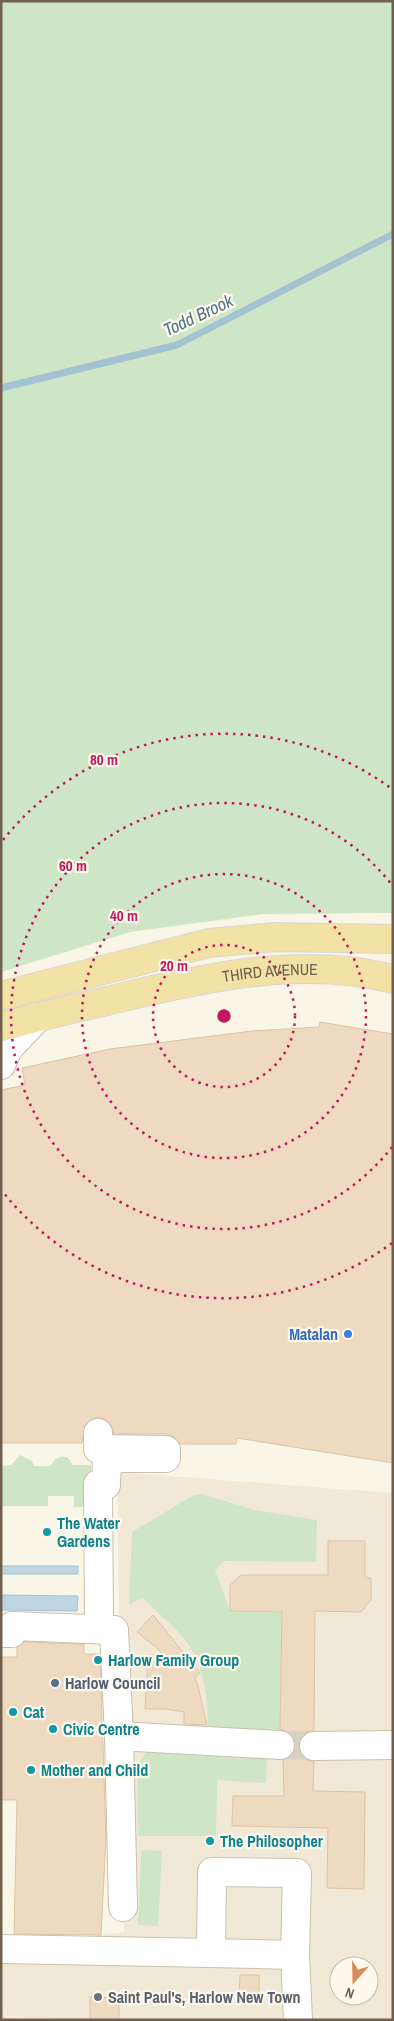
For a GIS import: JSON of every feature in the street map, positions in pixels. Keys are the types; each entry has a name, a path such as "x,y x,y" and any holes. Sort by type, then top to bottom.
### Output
{"main road":[{"name":"THIRD AVENUE","path":"1,996 209,943 275,937 393,939"},
{"name":"THIRD AVENUE","path":"1,1027 181,983 273,971 334,969 370,973 393,979"}],"street":[{"path":"1,1065 8,1049 38,1017"},
{"path":"98,1433 98,1449 166,1450 166,1458 107,1458 106,1486 98,1484 106,1629 119,1736 123,1907"},
{"path":"1,1633 12,1633 12,1626 106,1629"},
{"path":"119,1736 280,1745"},
{"path":"314,1746 393,1744"},
{"path":"211,1953 212,1872 297,1873 295,1955 298,2020"},
{"path":"1,1949 295,1955"}],"shaded area":[{"path":"117,1472 393,1493 393,2020 53,2020 1,2015 1,1949 124,1932"},
{"path":"1,2015 53,2019 53,2020 1,2020"}],"green space":[{"path":"1,1 393,1 393,913 263,914 130,932 1,972"},
{"name":"The Water Gardens","path":"20,1455 32,1461 34,1466 51,1466 55,1459 59,1457 67,1457 73,1465 91,1465 91,1507 74,1507 74,1496 48,1496 48,1506 1,1506 1,1466 11,1465"},
{"path":"202,1494 254,1510 317,1520 316,1562 224,1561 215,1570 230,1611 282,1612 280,1740 208,1732 207,1701 201,1671 189,1645 142,1598 129,1605 132,1532 192,1496"},
{"path":"150,1747 267,1751 266,1783 217,1780 216,1836 138,1836 137,1766"},
{"path":"141,1850 162,1851 158,1926 138,1925"}],"water":[{"path":"1,1566 78,1566 78,1574 1,1574"},
{"path":"1,1595 78,1596 77,1611 1,1610"}],"building":[{"path":"320,1022 393,1034 393,1463 237,1438 236,1444 180,1444 174,1437 166,1434 114,1434 111,1425 105,1419 98,1417 91,1419 85,1425 82,1443 1,1443 1,1090 25,1085 22,1068 110,1049 252,1031 319,1027"},
{"path":"328,1541 365,1541 365,1577 371,1578 371,1600 361,1612 315,1611 314,1730 306,1732 301,1738 298,1747 306,1759 314,1762 313,1791 365,1792 364,1889 327,1888 328,1828 232,1826 233,1796 284,1796 283,1760 293,1754 296,1745 294,1738 289,1732 280,1729 282,1612 230,1611 230,1585 241,1575 328,1575"},
{"path":"153,1615 200,1673 195,1678 207,1725 184,1724 184,1712 166,1709 145,1709 148,1655 165,1655 137,1632"},
{"path":"24,1642 84,1644 84,1654 100,1654 106,1838 101,1935 14,1934 17,1800 1,1800 1,1657 17,1657 17,1647"},
{"path":"240,1975 259,1975 259,1995 239,1994"},
{"path":"90,1997 119,1998 119,2020 90,2020"}],"waterway":[{"name":"Todd Brook","path":"1,388 177,345 393,234"}],"tunnel":[{"path":"280,1745 314,1746"}],"place":[{"name":"Matalan","path":"348,1334"},
{"name":"The Water Gardens","path":"47,1532"},
{"name":"Harlow Family Group","path":"98,1660"},
{"name":"Harlow Council","path":"55,1683"},
{"name":"Cat","path":"13,1712"},
{"name":"Civic Centre","path":"53,1729"},
{"name":"Mother and Child","path":"31,1770"},
{"name":"The Philosopher","path":"210,1841"},
{"name":"Saint Paul's, Harlow New Town","path":"98,1997"}]}
